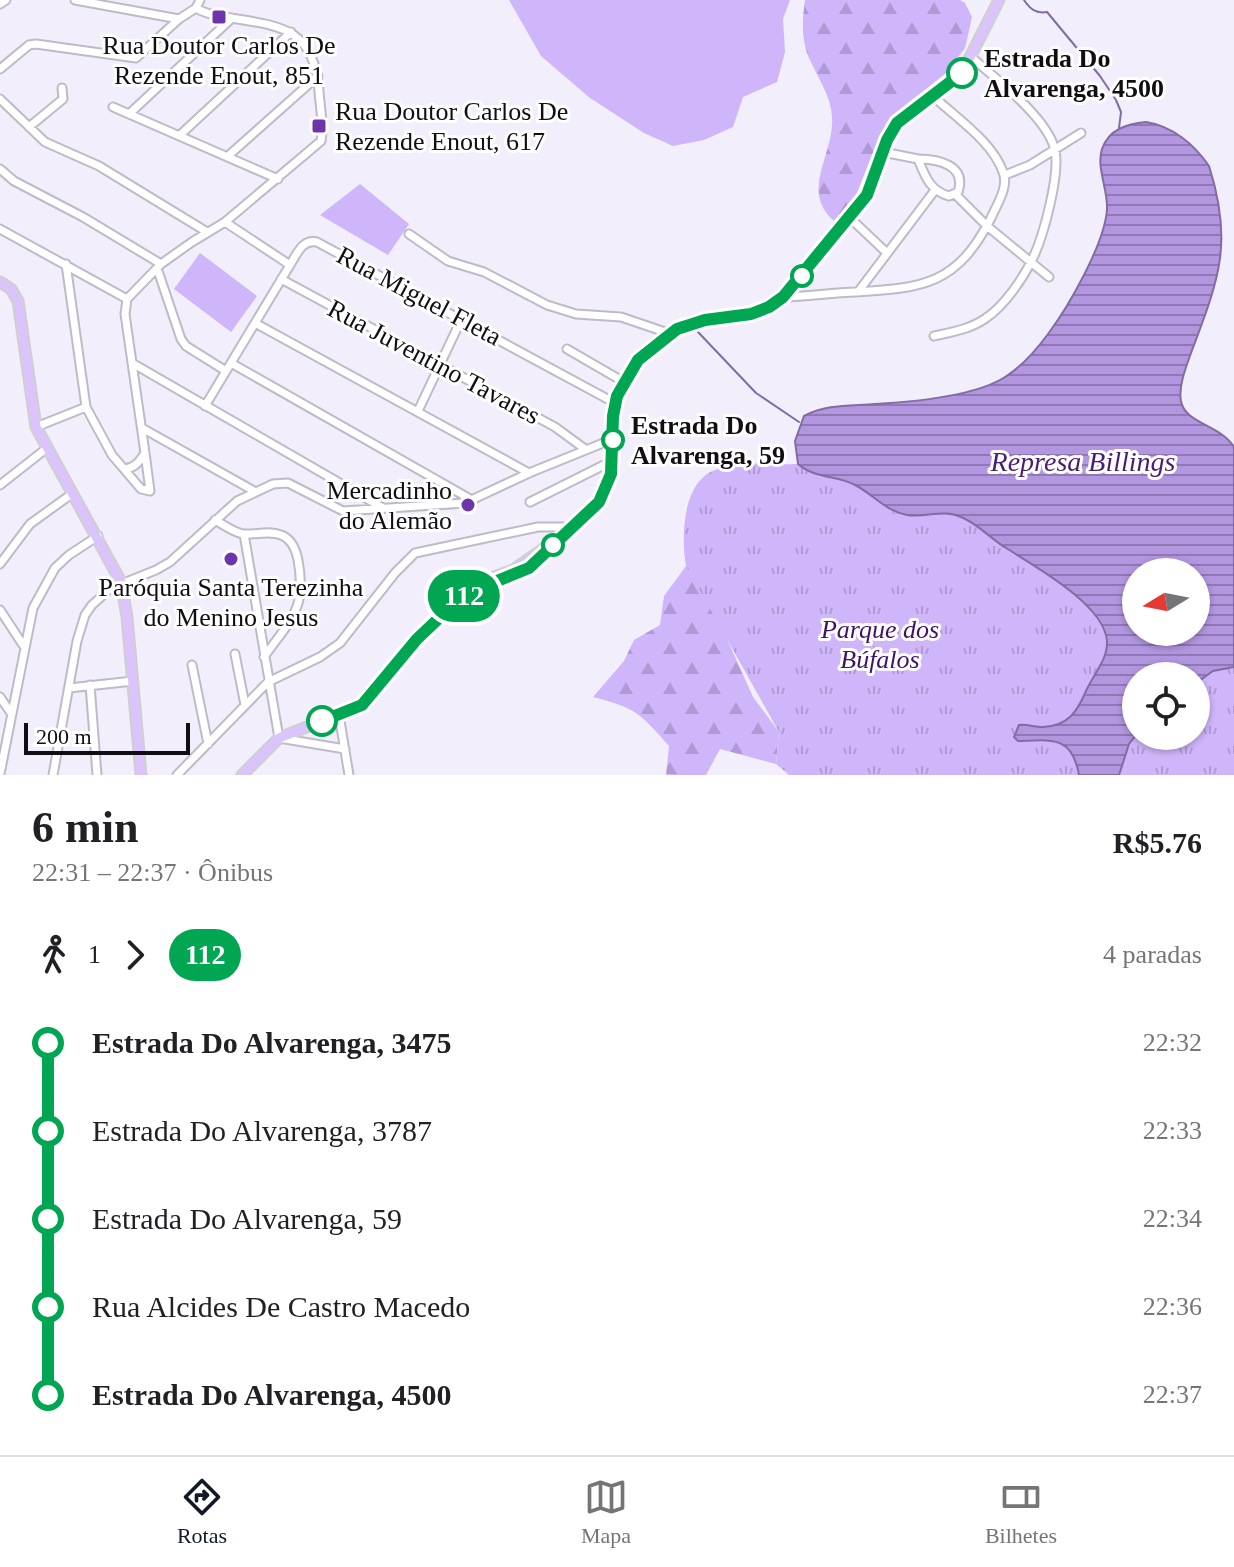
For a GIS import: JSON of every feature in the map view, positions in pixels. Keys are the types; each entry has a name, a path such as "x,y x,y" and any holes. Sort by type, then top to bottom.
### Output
{"main road":[{"path":"242,774 279,738 339,715 370,699 417,639 462,596 529,568 592,509 604,494 611,474 615,403 638,360 671,334 697,322 751,314 783,297 867,195 897,123 962,73 999,0"},
{"path":"0,282 11,289 18,301 36,427 121,582 141,775"}],"street":[{"path":"0,4 6,0"},
{"path":"75,0 179,19"},
{"path":"0,69 29,45 36,44 136,58 198,4 208,13 291,32 313,56 318,76 321,141 225,222 159,266 127,299 125,314 150,491 141,489 112,455 86,407 66,264"},
{"path":"129,114 232,18"},
{"path":"180,135 291,32"},
{"path":"934,336 975,325 990,316 1031,262 1054,182 1055,149 1049,135 1023,104 971,57"},
{"path":"228,156 318,76"},
{"path":"29,127 63,99 62,88"},
{"path":"783,297 888,291 931,282 953,269 987,226 1003,191 1005,175 988,149 933,96"},
{"path":"0,99 45,142 99,166 207,232"},
{"path":"113,107 278,179"},
{"path":"1005,175 1030,165 1081,133"},
{"path":"883,152 951,165 959,176 960,186 955,194 949,196 935,190 918,159"},
{"path":"0,169 14,181 70,210 159,266 181,339 186,346 226,371"},
{"path":"858,292 935,190"},
{"path":"955,194 987,226 1049,277"},
{"path":"849,217 887,253"},
{"path":"225,222 290,265"},
{"path":"0,229 127,299"},
{"path":"409,234 441,257 491,275 534,300 576,314 621,317 671,334"},
{"name":"Rua Miguel Fleta","path":"205,406 281,279 303,245 309,241 317,242 615,403"},
{"name":"Rua Juventino Tavares","path":"281,279 566,433 585,449"},
{"path":"418,411 461,320"},
{"path":"255,323 529,473"},
{"path":"567,349 624,382"},
{"path":"132,363 385,509"},
{"path":"231,363 472,500"},
{"path":"36,427 86,407"},
{"path":"142,428 254,491"},
{"path":"53,775 77,641 85,615 101,595 121,582 170,562 225,510 254,491 273,484 288,483 339,510 385,509 472,500 613,439"},
{"path":"0,485 47,448"},
{"path":"124,469 135,466 145,453"},
{"path":"530,502 612,461"},
{"path":"0,564 30,524 73,493"},
{"path":"215,520 244,534 273,533 290,540 297,554 302,585 296,609 264,657"},
{"path":"177,775 268,682 330,652 415,553 538,527 572,527"},
{"path":"244,534 279,738 345,749"},
{"path":"0,774 23,645 33,608 46,581 69,555 98,536"},
{"path":"0,610 23,645"},
{"path":"235,654 245,705"},
{"path":"192,665 208,744"},
{"path":"69,688 133,681"},
{"path":"90,685 97,775"},
{"path":"0,697 11,713"},
{"path":"339,715 349,775"},
{"path":"242,774 255,775"}],"green space":[{"path":"509,0 790,0 783,19 785,52 777,82 743,97 733,127 704,140 673,146 644,133 590,98 541,56"},
{"path":"805,0 960,0 972,17 965,48 945,74 907,104 886,128 854,200 834,221 819,197 832,117 827,95 805,46"},
{"path":"360,184 409,224 388,255 320,215"},
{"path":"200,253 257,296 231,332 174,289"},
{"name":"Parque dos Búfalos","path":"745,464 798,464 812,472 854,485 899,513 914,516 948,514 966,519 1055,579 1091,611 1104,632 1106,647 1072,717 1057,725 1025,724 1039,740 1057,742 1068,748 1079,775 789,775 776,764 779,732 686,566 684,526 696,486 704,476 715,470"},
{"path":"686,566 705,590 753,697 779,732 776,764 720,749 706,775 666,775 669,746 651,726 628,709 593,697 624,661 634,640 660,625 664,596"},
{"path":"1234,667 1234,775 1119,775 1127,750 1210,750 1210,673"}],"water":[{"name":"Represa Billings","path":"1146,122 1156,124 1189,143 1209,166 1217,193 1221,218 1220,262 1180,395 1189,414 1221,434 1234,447 1234,667 1210,673 1210,662 1122,662 1122,750 1127,750 1119,775 1079,775 1076,762 1066,746 1050,741 1018,741 1014,737 1019,725 1043,727 1059,724 1079,705 1107,648 1103,627 1094,613 1066,587 967,520 948,514 914,516 899,513 855,485 805,469 798,464 795,441 804,416 812,412 838,406 906,402 960,394 992,384 1023,363 1044,340 1085,274 1100,239 1107,209 1100,163 1102,149 1109,137 1126,126"}],"waterway":[{"path":"1024,0 1034,10 1047,12 1100,76 1121,112 1119,128"},
{"path":"698,332 756,393 799,422"}],"bus line":[{"name":"112","path":"322,721 352,710 370,699 417,639 462,596 529,568 599,502 611,474 613,416 617,396 638,360 677,329 705,320 751,314 783,297 867,195 887,140 897,123 962,73"}],"place":[{"name":"Rua Doutor Carlos De Rezende Enout, 851","path":"219,17"},
{"name":"Estrada Do Alvarenga, 4500","path":"962,73"},
{"name":"Rua Doutor Carlos De Rezende Enout, 617","path":"319,126"},
{"name":"Estrada Do Alvarenga, 59","path":"613,440"},
{"name":"Mercadinho do Alemão","path":"468,505"},
{"name":"Paróquia Santa Terezinha do Menino Jesus","path":"231,559"}]}
